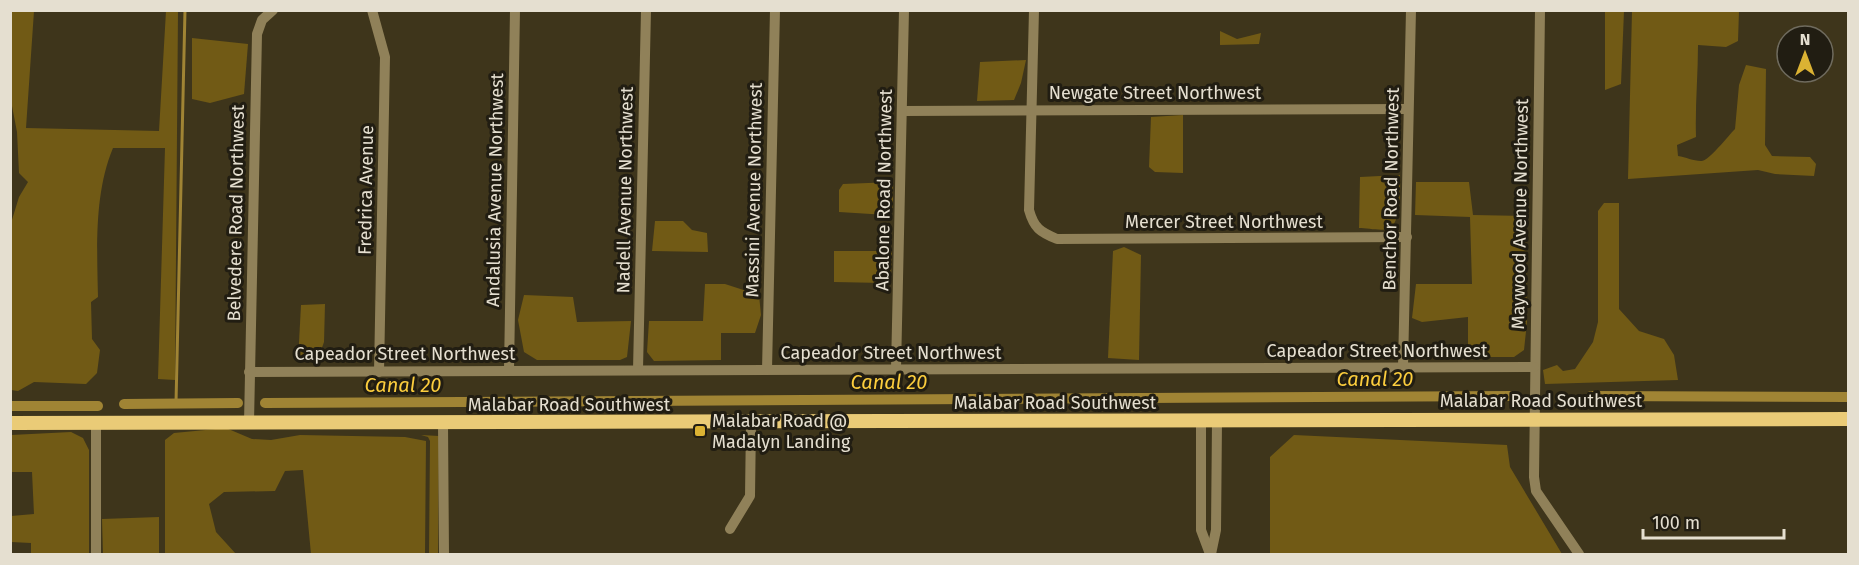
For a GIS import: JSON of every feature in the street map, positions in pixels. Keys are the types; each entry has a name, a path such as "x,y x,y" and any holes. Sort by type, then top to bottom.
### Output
{"main road":[{"name":"Malabar Road Southwest","path":"10,423 444,424 1848,418"}],"street":[{"name":"Belvedere Road Northwest","path":"249,423 257,34 262,20 273,10"},
{"name":"Fredrica Avenue","path":"372,10 385,57 379,372"},
{"name":"Andalusia Avenue Northwest","path":"508,370 515,10"},
{"name":"Nadell Avenue Northwest","path":"638,370 646,10"},
{"name":"Massini Avenue Northwest","path":"766,370 775,10"},
{"name":"Abalone Road Northwest","path":"896,369 904,10"},
{"path":"1032,110 1034,10"},
{"name":"Benchor Road Northwest","path":"1403,367 1411,10"},
{"name":"Maywood Avenue Northwest","path":"1540,10 1534,367 1536,491 1579,555"},
{"name":"Newgate Street Northwest","path":"902,111 1408,109"},
{"name":"Mercer Street Northwest","path":"1032,110 1029,210 1034,225 1042,233 1057,239 1407,237"},
{"name":"Capeador Street Northwest","path":"249,372 1534,367"},
{"path":"1201,421 1200,530 1211,555"},
{"path":"1211,555 1216,530 1217,421"},
{"path":"730,529 750,496 751,422"},
{"path":"96,424 96,555"},
{"path":"444,424 444,555"}],"shaded area":[{"path":"11,10 34,11 26,128 159,131 166,11 178,11 175,380 158,379 165,148 113,148 102,184 98,221 98,297 91,302 92,339 100,350 97,373 86,384 34,382 18,391 11,390 11,223 19,197 28,182 19,173 17,132 12,106"},
{"path":"1605,11 1624,11 1621,84 1605,90"},
{"path":"1632,11 1739,11 1738,41 1726,47 1698,45 1696,137 1677,145 1678,156 1698,161 1704,160 1735,129 1739,85 1746,65 1766,69 1765,145 1772,156 1810,157 1816,164 1814,176 1775,174 1758,170 1628,179"},
{"path":"1220,31 1237,39 1261,33 1259,44 1220,45"},
{"path":"192,38 248,44 244,94 210,103 192,99"},
{"path":"1026,60 1021,83 1014,100 977,101 980,62"},
{"path":"1183,115 1183,173 1155,172 1149,167 1151,117"},
{"path":"1400,175 1398,213 1393,226 1385,230 1359,228 1360,177"},
{"path":"893,182 893,207 887,215 839,212 839,190 843,184"},
{"path":"1416,182 1469,182 1473,215 1526,216 1527,322 1524,350 1514,357 1468,357 1468,317 1422,322 1412,318 1416,284 1472,284 1470,217 1415,215"},
{"path":"1604,203 1619,203 1619,309 1639,331 1664,339 1674,355 1678,380 1545,384 1543,370 1557,365 1563,371 1575,369 1593,342 1598,322 1598,211"},
{"path":"655,221 683,221 692,230 707,233 708,252 652,251"},
{"path":"1124,247 1141,255 1139,360 1108,358 1113,251"},
{"path":"834,251 892,251 891,275 884,283 834,282"},
{"path":"705,284 725,284 759,295 761,315 755,333 721,333 721,360 654,361 647,352 649,321 703,321"},
{"path":"524,295 573,297 577,322 631,321 627,357 620,360 537,360 524,352 518,320"},
{"path":"325,304 324,342 317,362 298,361 301,305"},
{"path":"226,428 252,439 271,440 300,435 405,437 426,441 425,554 311,554 303,470 285,471 275,491 224,492 209,504 216,532 236,554 165,554 165,440 174,433"},
{"path":"71,432 83,438 89,450 89,554 31,554 31,543 11,542 11,516 34,514 32,472 11,472 11,435"},
{"path":"421,435 439,436 438,554 429,554 430,441 428,437"},
{"path":"1294,435 1507,445 1510,467 1562,554 1270,554 1270,457"},
{"path":"159,517 159,554 103,554 102,519"}],"waterway":[{"path":"176,403 185,10"},
{"name":"Canal 20","path":"265,403 1513,396"},
{"name":"Canal 20","path":"1591,396 1848,397"},
{"name":"Canal 20","path":"124,404 238,403"},
{"name":"Canal 20","path":"10,406 98,406"}],"place":[{"name":"Malabar Road @ Madalyn Landing","path":"700,431"}]}
